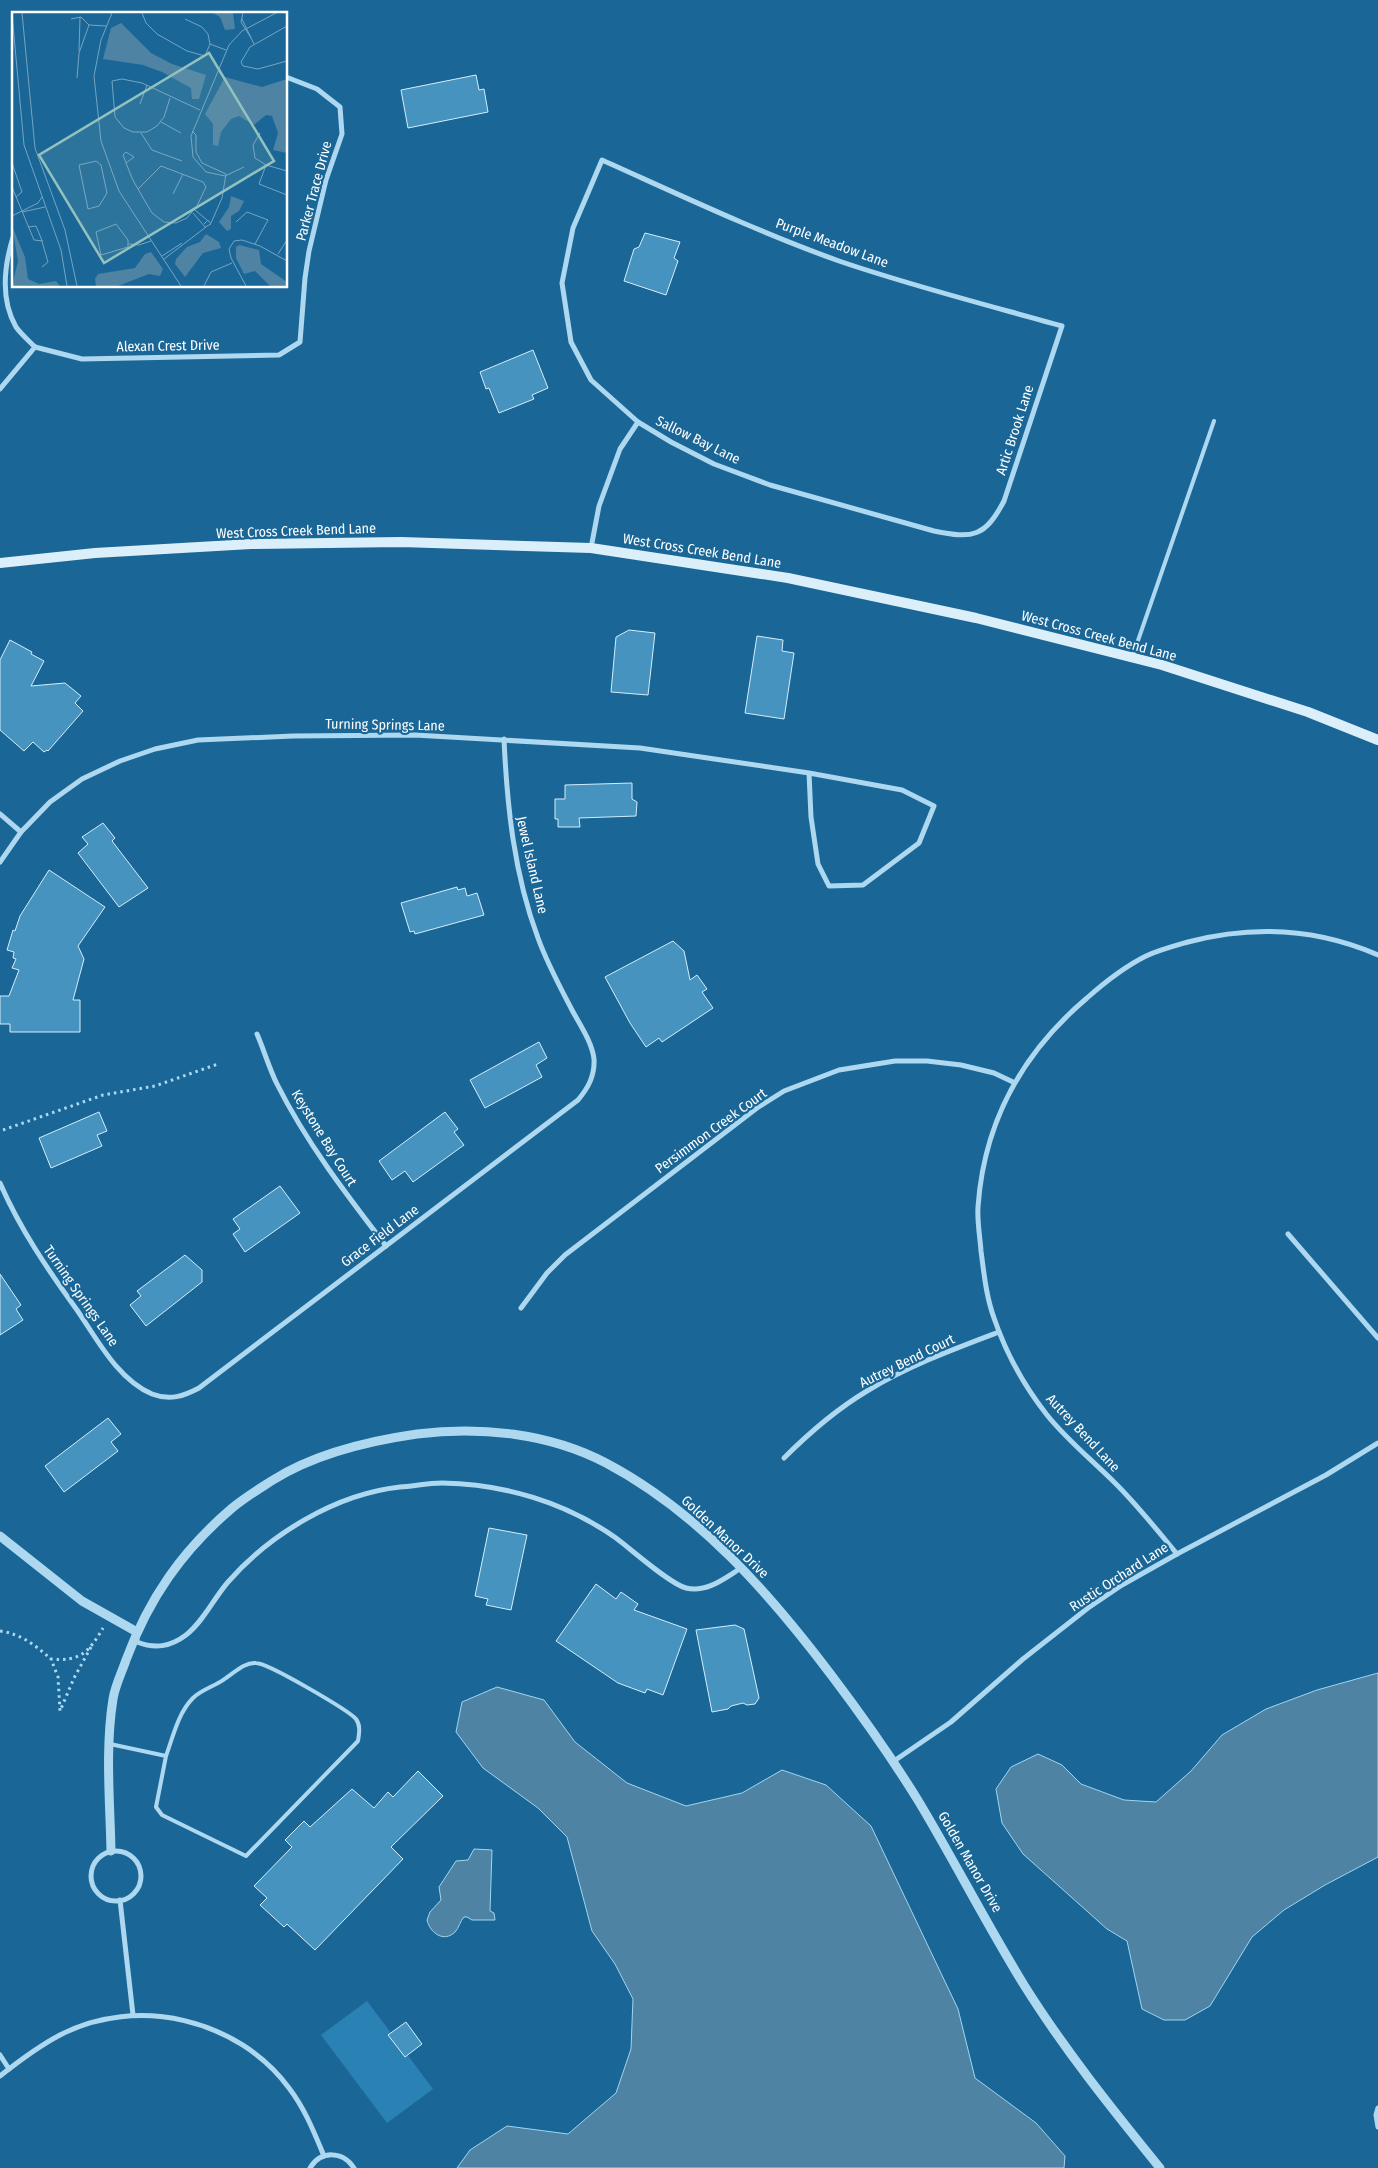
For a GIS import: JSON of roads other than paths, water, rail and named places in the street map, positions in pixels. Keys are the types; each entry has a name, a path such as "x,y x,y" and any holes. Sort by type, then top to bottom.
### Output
{"main road":[{"name":"West Cross Creek Bend Lane","path":"0,563 95,553 251,544 401,542 591,548 788,578 976,618 1162,665 1308,712 1378,740"}],"street":[{"name":"Parker Trace Drive","path":"288,78 317,89 340,107 342,134 326,180 309,251 304,278 300,342"},
{"name":"Purple Meadow Lane","path":"602,160 718,213 839,260 934,291 1062,326"},
{"name":"Sallow Bay Lane","path":"602,160 573,228 562,283 570,342 591,380 638,422 671,442 714,464 770,485 934,531 956,536 977,534"},
{"path":"0,389 35,347 15,326 1,288 6,257 12,240"},
{"name":"Artic Brook Lane","path":"977,534 994,519 1004,501 1062,326"},
{"name":"Alexan Crest Drive","path":"35,347 82,359 279,355 300,342"},
{"path":"591,548 599,506 620,449 638,422"},
{"name":"Turning Springs Lane","path":"0,862 21,832 50,802 82,779 120,761 155,749 198,740 293,736 415,735 640,748 809,773 902,790 934,806 919,843 863,885 829,886 818,864 811,817 809,773"},
{"name":"Jewel Island Lane","path":"504,739 508,810 521,882 538,938 560,988 590,1043 594,1058 594,1074"},
{"path":"0,814 21,832"},
{"name":"Autrey Bend Lane","path":"1177,1554 1142,1512 1048,1416 1027,1387 1008,1353 993,1315 984,1276 978,1209 982,1172 989,1141 1013,1082 1027,1061 1065,1016 1118,972 1148,955 1174,946 1228,933 1273,930 1329,939 1378,955"},
{"name":"Keystone Bay Court","path":"257,1034 276,1082 308,1138 344,1191 386,1246"},
{"name":"Persimmon Creek Court","path":"521,1308 547,1273 587,1237 750,1114 784,1091 839,1070 895,1061 926,1061 960,1065 994,1073 1013,1082"},
{"name":"Grace Field Lane","path":"167,1398 185,1396 200,1388 578,1100 587,1089 594,1074"},
{"name":"Turning Springs Lane","path":"0,1183 40,1258 116,1366 137,1386 152,1394 167,1398"},
{"path":"1288,1234 1378,1338"},
{"name":"Autrey Bend Court","path":"784,1458 807,1435 866,1391 932,1357 999,1332"},
{"name":"Golden Manor Drive","path":"111,1851 108,1743 113,1694 137,1632 160,1588 195,1543 241,1501 286,1472 334,1452 385,1439 448,1430 495,1431 550,1442 604,1462 652,1491 699,1528 741,1568 801,1636 894,1761 1024,1986 1084,2072 1160,2168"},
{"name":"Rustic Orchard Lane","path":"894,1761 951,1722 1023,1659 1088,1608 1122,1585 1286,1497 1378,1444"},
{"path":"0,1536 82,1600 137,1632 136,1642 150,1647 169,1645 187,1634 228,1581 263,1549 304,1520 345,1501 386,1489 440,1483 484,1486 524,1494 571,1511 614,1537 674,1584 686,1588 701,1590 741,1568"},
{"path":"111,1851 123,1852 131,1856 141,1871 138,1888 132,1895 120,1900 104,1897 96,1890 92,1881 92,1870 96,1860 111,1851"},
{"path":"120,1900 132,2014"},
{"path":"0,2076 67,2032 92,2023 132,2014 162,2016 196,2024 230,2038 257,2056 278,2075 297,2099 324,2156"},
{"path":"0,2055 9,2069"},
{"path":"1378,2108 1376,2115 1378,2127"},
{"path":"310,2168 315,2161 324,2156 340,2156 348,2160 354,2168"}],"lane":[{"path":"1132,658 1214,421"},
{"path":"257,1662 320,1695 356,1719 360,1730 358,1741 246,1856 162,1815 156,1807 166,1756 182,1712 194,1697 221,1682 246,1664 257,1662"},
{"path":"108,1743 166,1756"}]}
